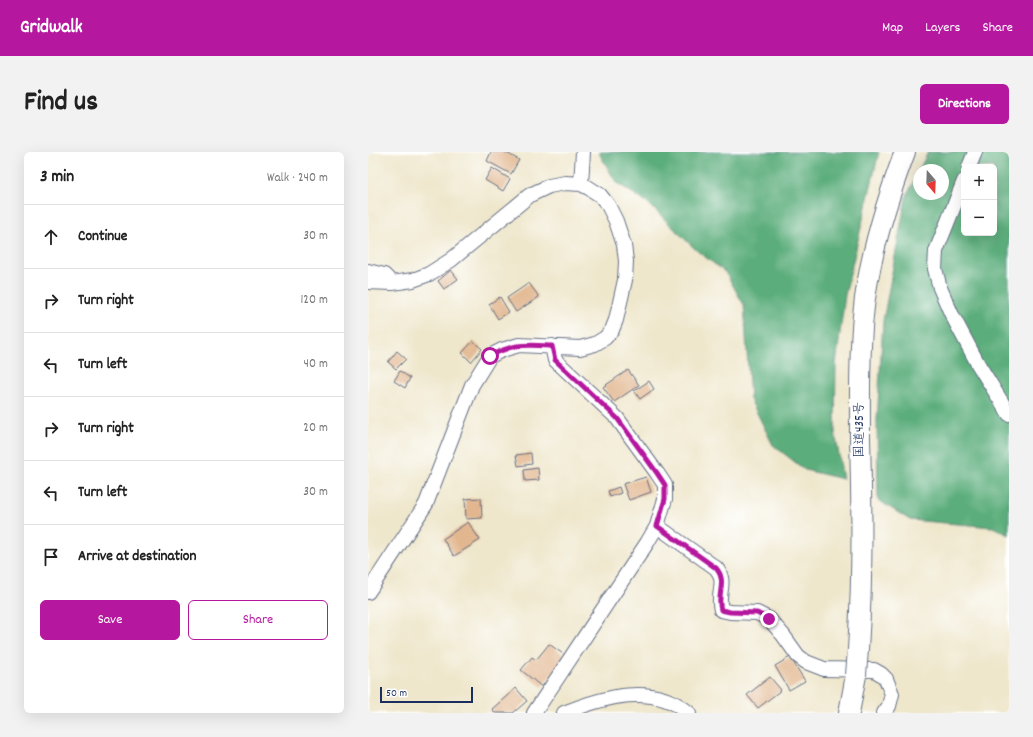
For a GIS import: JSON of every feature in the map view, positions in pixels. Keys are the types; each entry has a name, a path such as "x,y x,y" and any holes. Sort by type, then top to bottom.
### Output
{"highway":[{"name":"国道435号","path":"849,713 856,674 860,630 862,513 860,370 863,316 872,254 892,186 905,152"}],"street":[{"path":"581,184 583,152"},
{"path":"971,164 976,152"},
{"path":"368,282 392,283 413,280 434,271 451,260 530,195 549,186 565,183 581,184 590,188 600,195 608,205 624,245 626,261 620,306 612,330 605,338 595,344 580,348 519,345 502,350 490,356 472,385 426,504 368,592"},
{"path":"961,188 936,251 935,269 940,288 951,313 978,364 1009,414"},
{"path":"368,271 384,275 392,283"},
{"path":"534,713 657,526 665,499 665,485 617,418 555,360 552,346"},
{"path":"657,526 716,568 721,574 722,584 719,603 721,610 730,612 757,613 769,619 798,656 824,669 874,670 881,674 886,680 892,694 889,706 884,713"},
{"path":"564,713 609,698 639,694 657,696 670,701 689,713"}],"green space":[{"path":"600,152 879,152 845,295 836,364 835,432 843,479 805,470 773,445 750,399 744,305 725,272 696,250 649,204 616,182 600,155"},
{"path":"928,152 1009,152 1009,535 993,527 910,520 878,500 877,420 883,321 906,197 913,182 913,200 949,200 949,164 922,164"}],"building":[{"path":"491,152 505,152 519,160 511,174 487,161"},
{"path":"492,168 510,179 503,191 485,180"},
{"path":"451,270 458,279 444,289 438,281"},
{"path":"529,283 539,297 516,312 507,298"},
{"path":"500,297 509,312 498,319 489,304"},
{"path":"473,341 482,349 471,362 462,353"},
{"path":"397,351 406,359 396,369 388,362"},
{"path":"628,370 639,385 614,402 603,387"},
{"path":"400,371 410,378 405,388 394,381"},
{"path":"649,381 654,389 640,399 634,391"},
{"path":"531,453 532,464 518,466 516,455"},
{"path":"538,468 539,480 525,481 524,470"},
{"path":"646,477 651,492 629,500 623,484"},
{"path":"619,487 621,493 610,497 608,491"},
{"path":"481,498 482,518 466,519 465,499"},
{"path":"468,522 480,540 454,556 443,539"},
{"path":"549,644 566,656 542,687 521,670 532,657 536,660"},
{"path":"790,657 805,681 789,690 775,666"},
{"path":"770,677 781,690 758,708 747,695"},
{"path":"516,688 527,701 513,713 495,713 492,709"}],"route":[{"path":"490,356 502,350 519,345 552,346 555,360 617,418 665,485 665,499 657,526 716,568 721,574 722,584 719,603 721,610 730,612 757,613 769,619"}]}
